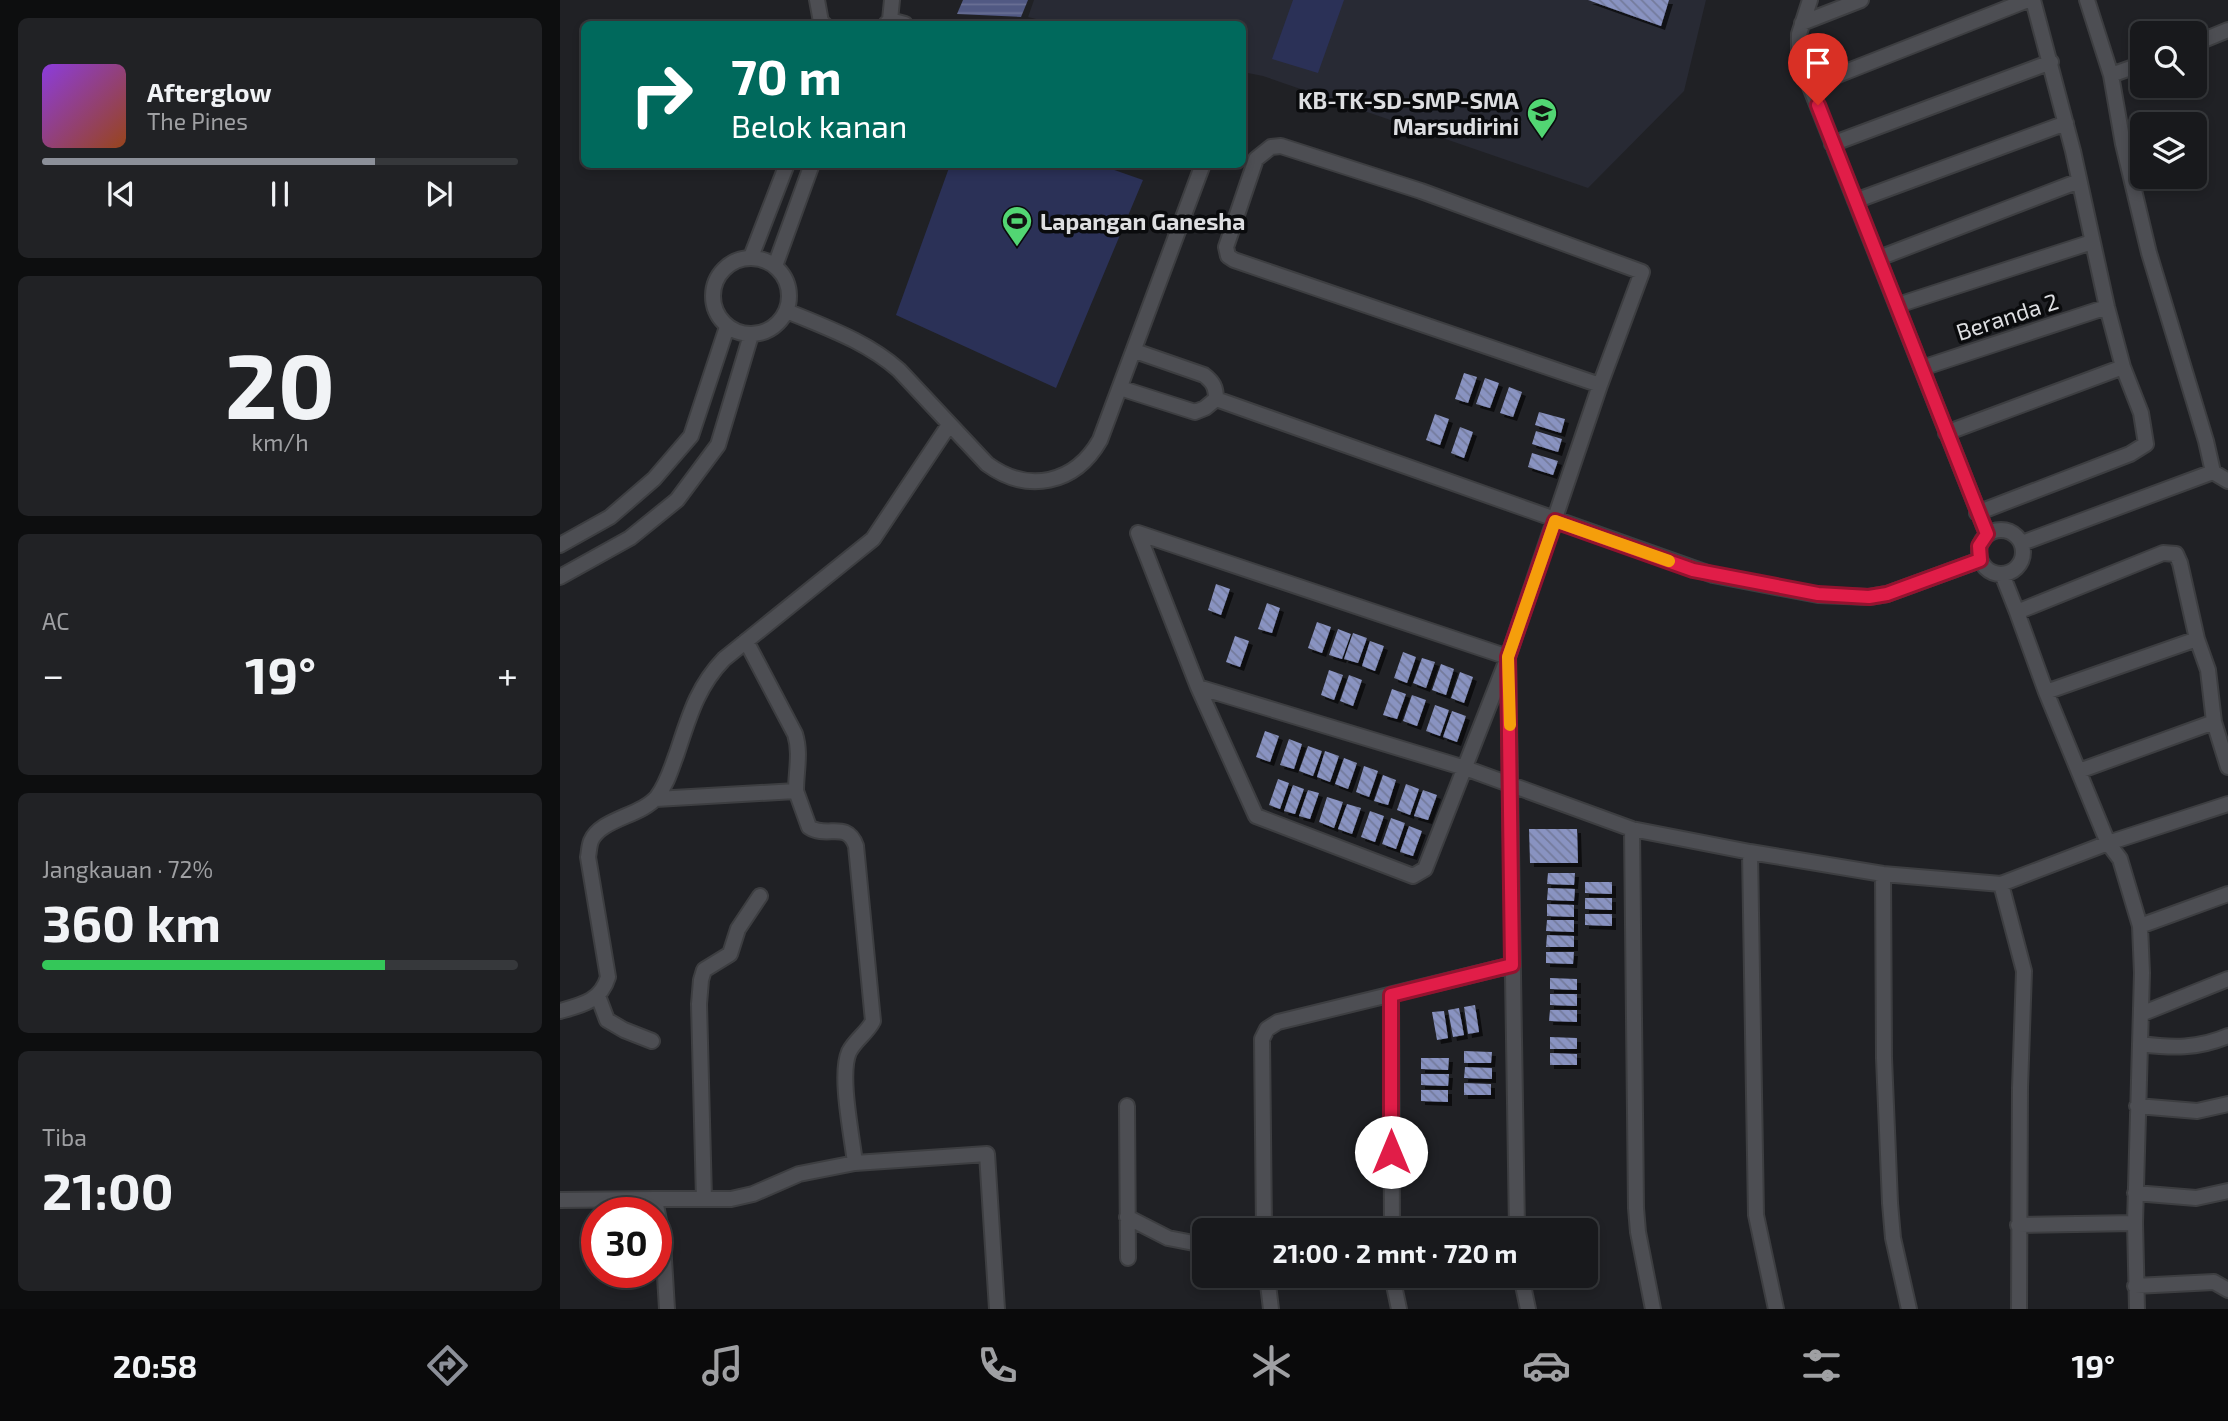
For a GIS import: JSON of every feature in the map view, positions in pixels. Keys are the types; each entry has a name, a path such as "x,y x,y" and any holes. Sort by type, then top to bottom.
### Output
{"street":[{"path":"817,0 821,21"},
{"path":"888,21 892,0"},
{"path":"1810,0 1798,44 1800,59 1987,534"},
{"path":"1802,23 1861,0"},
{"path":"1810,86 2031,0 2051,62 2107,307 2123,367 2141,413 2146,435 2144,447 2130,454 1977,513"},
{"path":"2087,0 2111,75 2123,144 2149,253 2213,472 2220,479 2228,481"},
{"path":"2207,39 2228,30"},
{"path":"1832,144 2051,62"},
{"path":"2111,75 2130,68"},
{"path":"1855,201 2066,123"},
{"path":"1508,657 1139,533 1198,687 1256,816 1413,876 1424,869 1508,657 1600,385 1642,272 1421,191 1281,146 1271,147 1256,159 1226,247 1228,256 1234,260 1600,385"},
{"path":"751,257 785,168"},
{"path":"775,265 811,168"},
{"path":"787,311 868,345 883,356 948,425 987,464 1001,474 1014,480 1033,482 1055,479 1076,470 1090,457 1100,440 1202,168"},
{"path":"1879,258 2079,181"},
{"path":"1898,305 2092,242"},
{"path":"751,257 775,265 785,278 789,294 787,311 778,323 766,332 751,335 727,327 717,315 712,299 714,284 722,270 735,260 751,257"},
{"name":"Beranda 2","path":"1922,368 2107,307"},
{"path":"560,545 610,517 654,480 691,436 727,327"},
{"path":"560,578 630,538 677,500 718,445 751,335"},
{"path":"1135,351 1204,375 1212,380 1216,399"},
{"path":"1946,433 2123,367"},
{"path":"1120,388 1195,412 1216,399"},
{"path":"1216,399 1693,570 1818,594 1869,597 1887,594 1980,560"},
{"path":"560,1012 590,1002 604,988 608,977 588,857 591,841 598,830 643,809 656,799 667,782 700,690 710,674 746,640 873,539 948,425"},
{"path":"2022,544 2213,472"},
{"path":"2000,529 2007,530 2022,544 2023,558 2010,573 2003,575 1989,571 1980,560 1979,546 1987,534 2000,529"},
{"path":"2017,612 2163,553 2176,554 2197,639 2208,670 2214,722 2228,767"},
{"path":"2003,575 2046,692 2108,843 2120,859 2140,926 2141,1014 2135,1193 2137,1309"},
{"path":"2046,692 2197,639"},
{"path":"746,640 795,734 799,751 796,791 808,827 820,832 846,832 854,839 856,846 873,1021 868,1031 849,1052 845,1069 855,1163"},
{"path":"1508,657 1517,1218"},
{"path":"1198,687 1465,768 1632,829 1883,874 2001,884 2108,843 2228,804"},
{"path":"2079,771 2214,722"},
{"path":"656,799 796,791"},
{"path":"1632,829 1636,1208 1653,1309"},
{"path":"1750,852 1756,1216 1776,1309"},
{"path":"1883,874 1884,1058 1890,1203 1893,1238 1909,1309"},
{"path":"2001,884 2024,971 2018,1225 2019,1309"},
{"path":"2140,926 2228,894"},
{"path":"704,1199 701,980 704,970 730,954 738,929 760,896"},
{"path":"1264,1218 1262,1039 1267,1029 1278,1022 1512,965"},
{"path":"2141,1014 2228,979"},
{"path":"1391,995 1392,1218"},
{"path":"598,996 607,1020 652,1041"},
{"path":"2140,1044 2176,1048 2204,1045 2228,1036"},
{"path":"2137,1106 2197,1111 2228,1104"},
{"path":"1126,1105 1128,1258"},
{"path":"672,1199 742,1196 799,1174 855,1163 986,1154 997,1309"},
{"path":"2135,1193 2196,1198 2228,1191"},
{"path":"560,1200 581,1200"},
{"path":"1126,1217 1168,1238 1192,1243"},
{"path":"2018,1225 2135,1223"},
{"path":"2135,1286 2214,1282 2228,1290"},
{"path":"666,1288 667,1309"},
{"path":"1268,1288 1271,1309"},
{"path":"1395,1288 1399,1309"},
{"path":"1524,1288 1528,1309"}],"shaded area":[{"path":"963,0 1028,0 1021,17 957,14"},
{"name":"KB-TK-SD-SMP-SMA Marsudirini","path":"1034,0 1706,0 1684,91 1588,188 1263,76 1246,73 1246,21 1044,21 1028,17"},
{"path":"1293,0 1344,0 1318,73 1272,59"},
{"name":"Lapangan Ganesha","path":"949,168 1109,168 1143,180 1056,388 896,315"}],"building":[{"path":"1588,0 1669,0 1661,26"},
{"path":"1464,373 1477,377 1468,403 1455,399"},
{"path":"1485,378 1499,383 1490,408 1476,404"},
{"path":"1509,387 1522,392 1513,417 1500,413"},
{"path":"1539,412 1565,419 1561,433 1535,425"},
{"path":"1435,414 1449,419 1440,445 1426,440"},
{"path":"1460,427 1473,432 1464,458 1451,453"},
{"path":"1536,431 1562,439 1558,452 1532,444"},
{"path":"1532,453 1558,461 1553,475 1528,467"},
{"path":"1216,584 1230,589 1221,615 1208,610"},
{"path":"1267,603 1280,608 1272,633 1258,629"},
{"path":"1317,622 1331,627 1322,653 1308,648"},
{"path":"1338,629 1351,634 1342,659 1329,655"},
{"path":"1353,633 1367,638 1358,663 1344,659"},
{"path":"1235,636 1249,641 1240,667 1226,662"},
{"path":"1370,641 1384,646 1375,671 1362,666"},
{"path":"1403,652 1416,657 1407,683 1394,678"},
{"path":"1422,658 1435,662 1426,688 1413,683"},
{"path":"1441,664 1454,669 1446,695 1432,690"},
{"path":"1329,670 1343,675 1334,700 1321,695"},
{"path":"1460,672 1473,677 1464,703 1451,698"},
{"path":"1349,675 1362,680 1353,706 1340,701"},
{"path":"1392,689 1406,694 1397,719 1383,715"},
{"path":"1412,695 1426,700 1417,726 1403,721"},
{"path":"1435,705 1449,710 1440,736 1426,731"},
{"path":"1452,711 1466,716 1457,742 1443,737"},
{"path":"1265,731 1279,736 1270,762 1256,757"},
{"path":"1289,739 1302,744 1294,769 1280,765"},
{"path":"1308,746 1322,751 1313,776 1299,771"},
{"path":"1325,751 1339,756 1330,782 1317,777"},
{"path":"1344,758 1357,763 1348,789 1335,784"},
{"path":"1364,766 1378,771 1369,797 1356,792"},
{"path":"1383,775 1396,780 1388,805 1374,801"},
{"path":"1278,779 1289,783 1280,809 1269,805"},
{"path":"1406,784 1419,789 1410,815 1397,810"},
{"path":"1293,785 1304,789 1295,814 1284,811"},
{"path":"1308,790 1319,793 1310,819 1299,816"},
{"path":"1423,790 1437,795 1428,820 1414,816"},
{"path":"1327,797 1343,802 1334,828 1319,822"},
{"path":"1347,804 1361,808 1352,834 1338,829"},
{"path":"1370,811 1384,816 1375,842 1361,837"},
{"path":"1391,818 1405,823 1396,849 1382,844"},
{"path":"1409,826 1422,831 1413,856 1400,852"},
{"path":"1529,829 1577,829 1578,863 1530,863"},
{"path":"1548,873 1575,873 1574,885 1547,884"},
{"path":"1585,882 1612,882 1612,894 1585,893"},
{"path":"1548,888 1575,889 1574,901 1547,900"},
{"path":"1585,898 1612,898 1612,910 1585,909"},
{"path":"1547,904 1574,905 1574,917 1547,916"},
{"path":"1585,914 1612,914 1612,926 1585,925"},
{"path":"1547,920 1574,920 1574,932 1546,931"},
{"path":"1547,935 1574,936 1574,947 1546,947"},
{"path":"1546,952 1574,952 1573,964 1546,963"},
{"path":"1550,978 1577,979 1577,990 1550,989"},
{"path":"1550,994 1577,994 1577,1006 1550,1005"},
{"path":"1475,1005 1479,1032 1468,1034 1464,1007"},
{"path":"1459,1008 1464,1035 1453,1037 1448,1010"},
{"path":"1550,1010 1577,1010 1577,1022 1549,1021"},
{"path":"1444,1011 1448,1038 1437,1040 1432,1012"},
{"path":"1550,1037 1577,1038 1577,1049 1550,1049"},
{"path":"1464,1051 1492,1052 1491,1063 1464,1063"},
{"path":"1550,1053 1577,1054 1577,1065 1550,1065"},
{"path":"1421,1058 1449,1058 1448,1070 1421,1069"},
{"path":"1465,1067 1492,1068 1492,1079 1464,1078"},
{"path":"1421,1074 1449,1074 1448,1086 1421,1085"},
{"path":"1464,1083 1491,1084 1491,1095 1464,1095"},
{"path":"1421,1090 1448,1090 1448,1102 1421,1101"}],"slow traffic":[{"path":"1510,725 1508,657 1555,521 1669,561"}],"place":[{"name":"KB-TK-SD-SMP-SMA Marsudirini","path":"1542,140"},
{"name":"Lapangan Ganesha","path":"1017,248"}],"route":[{"path":"1391,1152 1391,995 1512,965 1508,657 1555,521 1693,570 1818,594 1869,597 1887,594 1980,560 1979,546 1987,534 1818,105"}]}
